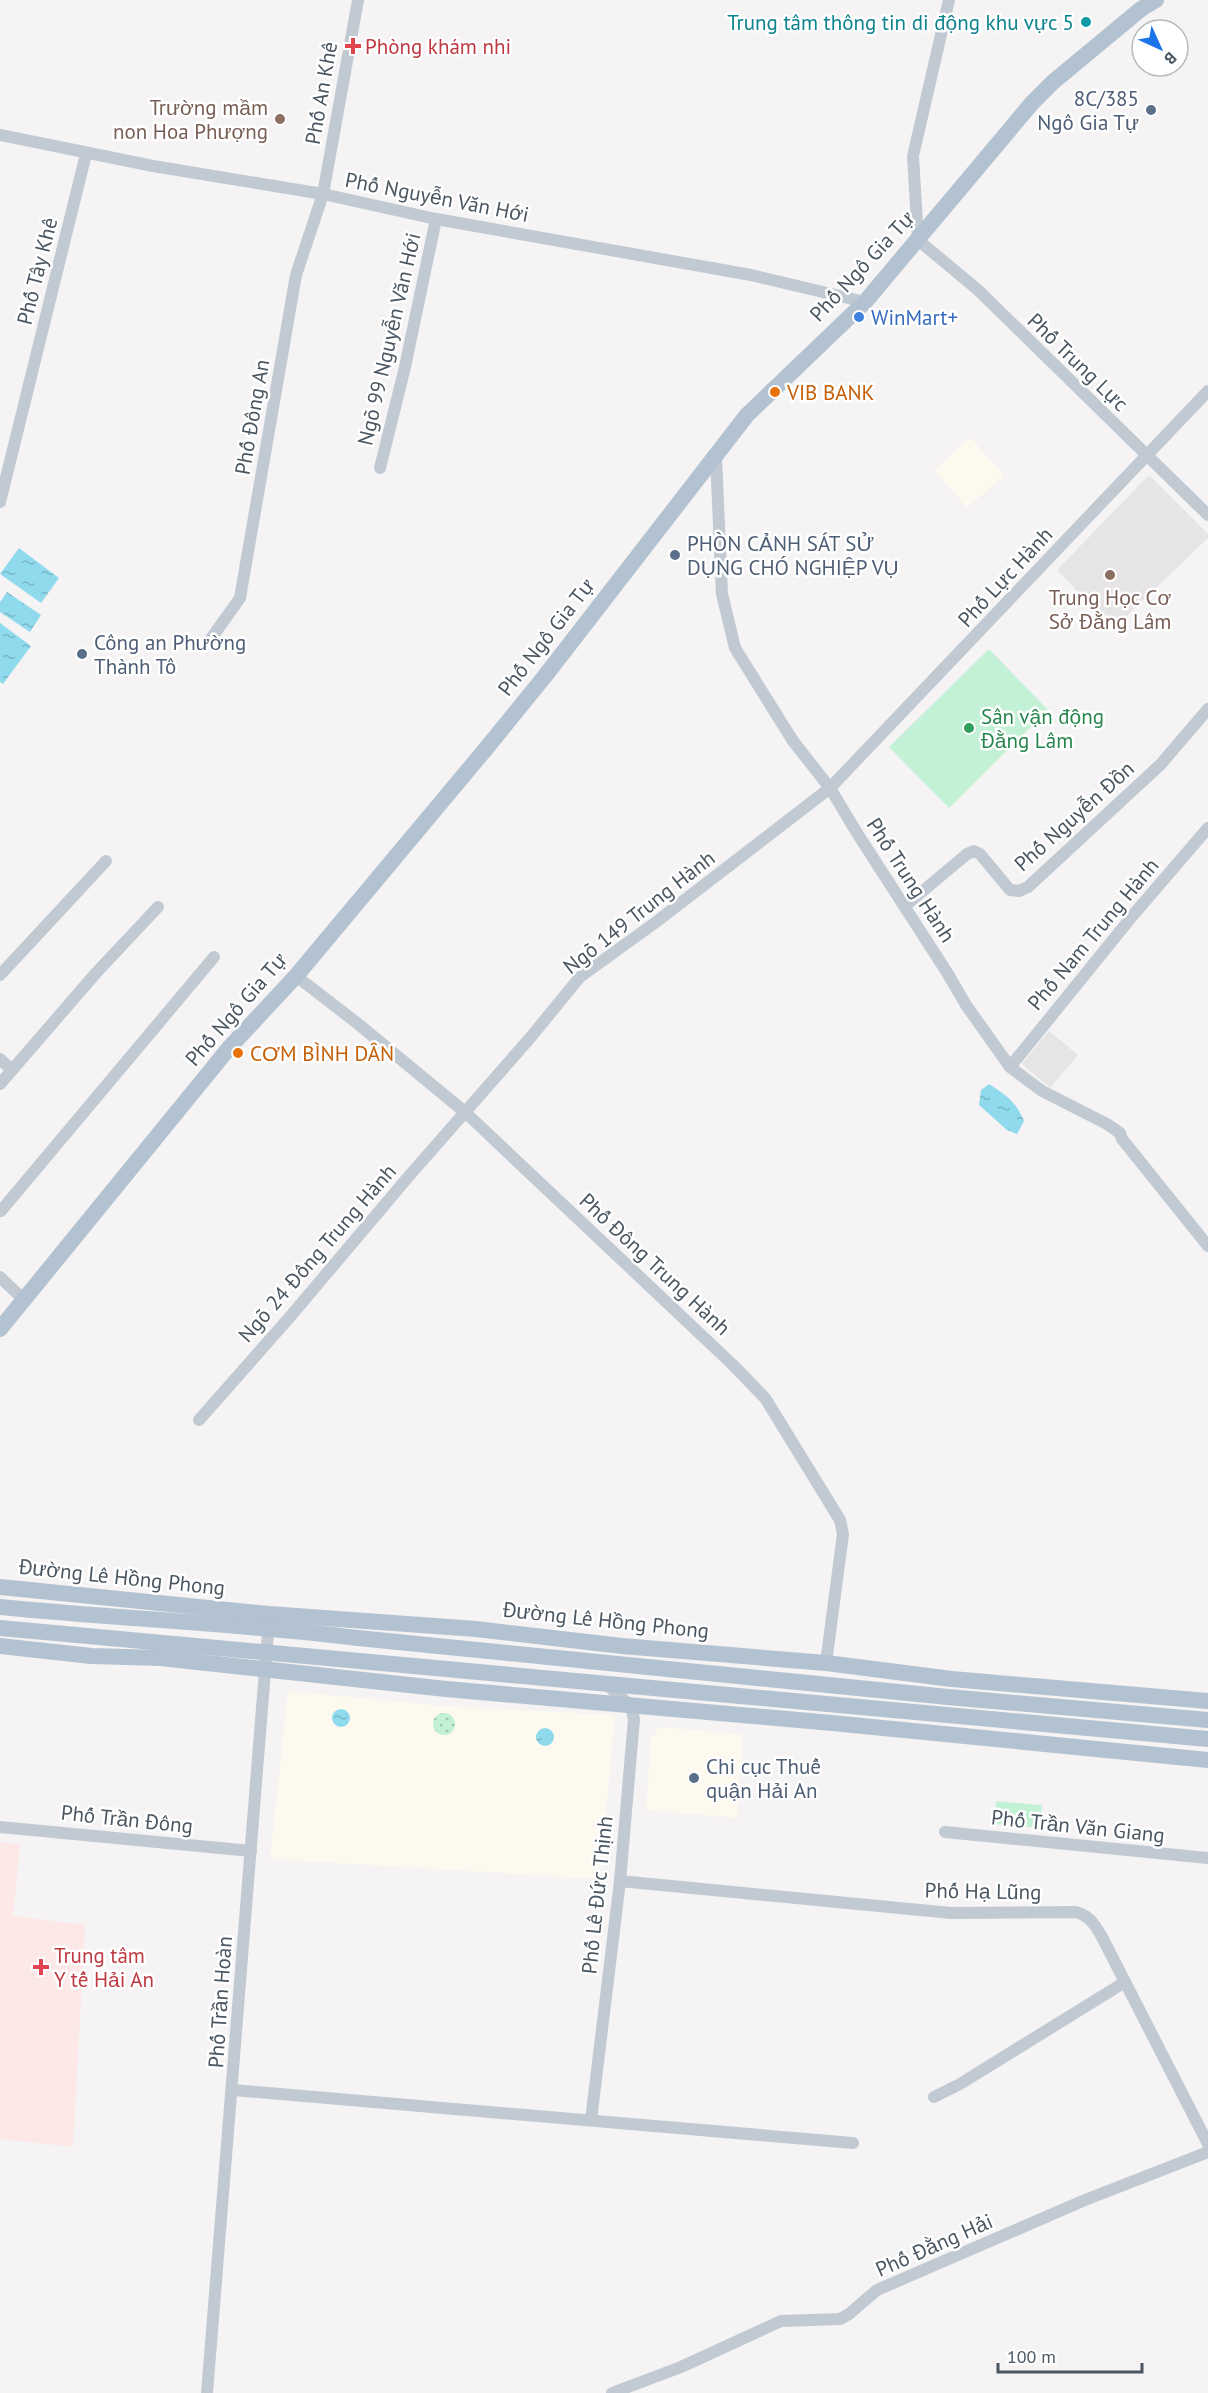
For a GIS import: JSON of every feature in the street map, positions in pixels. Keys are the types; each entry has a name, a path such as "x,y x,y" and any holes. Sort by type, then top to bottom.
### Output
{"main road":[{"name":"Phố Ngô Gia Tự","path":"0,1329 230,1048 296,976 545,676 747,415 864,302 1046,89 1142,9 1156,0"},
{"name":"Đường Lê Hồng Phong","path":"0,1587 269,1620 358,1638 948,1697 1208,1720"},
{"name":"Đường Lê Hồng Phong","path":"0,1607 91,1616 269,1620 476,1629 622,1646 826,1663 952,1679 1208,1701"},
{"path":"0,1628 1208,1739"},
{"path":"0,1646 91,1656 161,1658 435,1688 943,1733 1208,1760"},
{"path":"943,1733 952,1679"}],"street":[{"name":"Phố An Khê","path":"323,194 358,0"},
{"path":"918,240 913,156 949,0"},
{"name":"Phố Nguyễn Văn Hới","path":"0,135 86,154 323,194 435,219 751,275 864,302"},
{"name":"Phố Tây Khê","path":"0,502 86,154"},
{"name":"Phố Đông An","path":"210,640 240,598 296,275 323,194"},
{"name":"Ngõ 99 Nguyễn Văn Hới","path":"380,468 405,367 435,219"},
{"name":"Phố Trung Lực","path":"918,240 978,290 1208,515"},
{"name":"Phố Lực Hành","path":"830,788 993,620 1208,391"},
{"name":"Phố Trung Hành","path":"716,457 722,594 735,648 793,741 830,788 856,833 966,1005 1010,1066 1042,1090 1120,1133 1122,1139 1208,1246"},
{"name":"Phố Nguyễn Đồn","path":"904,906 967,854 974,851 980,854 1010,890 1019,891 1028,887 1161,764 1208,709"},
{"name":"Ngõ 149 Trung Hành","path":"466,1113 579,977 656,922 830,788"},
{"name":"Phố Nam Trung Hành","path":"1010,1066 1134,914 1208,828"},
{"path":"0,975 106,861"},
{"path":"0,1084 96,973 158,907"},
{"path":"0,1209 214,957"},
{"name":"Phố Đông Trung Hành","path":"296,976 466,1113 725,1357 765,1398 840,1520 843,1534 826,1663"},
{"path":"0,1059 12,1070"},
{"name":"Ngõ 24 Đông Trung Hành","path":"199,1420 466,1113"},
{"path":"0,1277 25,1301"},
{"name":"Phố Trần Hoàn","path":"207,2393 269,1620"},
{"path":"606,1684 630,1705"},
{"name":"Phố Lê Đức Thịnh","path":"591,2120 620,1881 634,1719 630,1705"},
{"name":"Phố Trần Đông","path":"0,1827 251,1851"},
{"name":"Phố Trần Văn Giang","path":"945,1832 1208,1858"},
{"name":"Phố Hạ Lũng","path":"620,1881 951,1913 1076,1912 1085,1915 1094,1923 1208,2144"},
{"path":"934,2097 960,2084 1125,1982"},
{"path":"233,2090 853,2143"},
{"name":"Phố Đằng Hải","path":"612,2393 681,2367 781,2321 840,2319 877,2290 1084,2200 1208,2152"}],"shaded area":[{"path":"970,437 1004,475 967,508 934,470"},
{"path":"1149,475 1208,534 1208,538 1114,628 1057,570"},
{"path":"1049,1031 1078,1055 1050,1088 1022,1064"},
{"path":"288,1691 445,1706 615,1715 600,1879 270,1859"},
{"name":"Chi cục Thuế quận Hải An","path":"664,1727 743,1735 737,1818 646,1810 651,1738 658,1729"},
{"name":"Trung tâm Y tế Hải An","path":"0,1842 20,1844 13,1916 85,1925 73,2147 0,2139"}],"green space":[{"name":"Sân vận động Đằng Lâm","path":"989,649 1048,710 949,808 889,747"},
{"path":"444,1713 452,1716 455,1724 452,1732 444,1735 436,1732 433,1724 436,1716"},
{"path":"996,1801 1042,1805 1040,1828 994,1824"}],"water":[{"path":"19,548 59,578 41,603 0,574"},
{"path":"7,592 41,615 30,632 0,612 0,602"},
{"path":"0,623 31,646 3,684 0,682"},
{"path":"989,1084 1018,1109 1024,1121 1017,1134 1007,1130 979,1105 981,1090"},
{"path":"341,1709 349,1714 350,1718 345,1726 341,1727 333,1722 332,1718 337,1710"},
{"path":"541,1728 549,1728 554,1733 552,1744 541,1746 536,1741 536,1733"}],"place":[{"name":"Trung tâm thông tin di động khu vực 5","path":"1086,22"},
{"name":"Phòng khám nhi","path":"353,46"},
{"name":"8C/385 Ngô Gia Tự","path":"1151,110"},
{"name":"Trường mầm non Hoa Phượng","path":"280,119"},
{"name":"WinMart+","path":"859,317"},
{"name":"VIB BANK","path":"775,392"},
{"name":"PHÒN CẢNH SÁT SỬ DỤNG CHÓ NGHIỆP VỤ","path":"675,555"},
{"name":"Trung Học Cơ Sở Đằng Lâm","path":"1110,575"},
{"name":"Công an Phường Thành Tô","path":"82,654"},
{"name":"Sân vận động Đằng Lâm","path":"969,728"},
{"name":"CƠM BÌNH DÂN","path":"238,1053"},
{"name":"Chi cục Thuế quận Hải An","path":"694,1778"},
{"name":"Trung tâm Y tế Hải An","path":"41,1967"}]}
